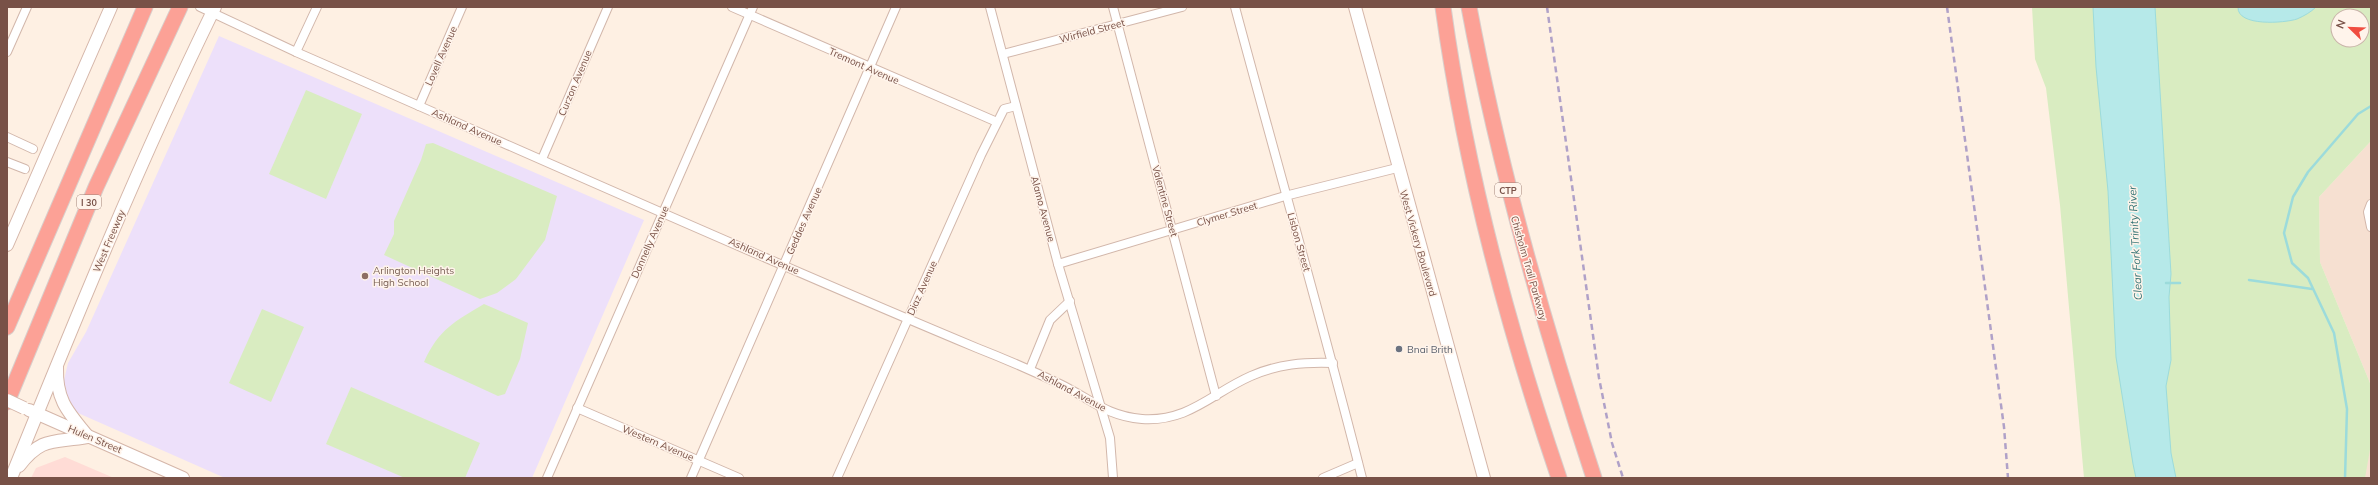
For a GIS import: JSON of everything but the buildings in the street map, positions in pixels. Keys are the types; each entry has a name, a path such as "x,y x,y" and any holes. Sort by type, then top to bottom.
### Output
{"highway":[{"name":"I 30","path":"7,327 145,7"},
{"name":"I 30","path":"7,401 96,187 180,7"},
{"path":"1443,7 1475,183 1522,364 1559,478"},
{"name":"Chisholm Trail Parkway","path":"1469,7 1489,110 1513,212 1558,369 1594,478"}],"main road":[{"path":"7,245 111,7"},
{"name":"West Vickery Boulevard","path":"1355,7 1484,478"},
{"name":"West Freeway","path":"11,476 57,362 208,9"},
{"path":"11,476 31,451 41,444 88,437 69,412 58,394 57,362"},
{"name":"Hulen Street","path":"7,401 183,478"}],"street":[{"path":"7,52 27,7"},
{"path":"296,52 317,7"},
{"name":"Lovell Avenue","path":"419,106 462,7"},
{"name":"Curzon Avenue","path":"542,159 608,7"},
{"name":"Tremont Avenue","path":"732,7 751,11 871,69 997,122"},
{"name":"Geddes Avenue","path":"691,478 871,69 896,7"},
{"name":"Alamo Avenue","path":"990,7 1058,264 1110,438 1113,478"},
{"name":"Valentine Street","path":"1113,7 1216,396"},
{"name":"Wirfield Street","path":"1002,54 1182,7"},
{"name":"Lisbon Street","path":"1235,7 1285,196 1333,363 1362,478"},
{"name":"Ashland Avenue","path":"208,9 296,52 419,106 908,319 1030,369 1070,389 1101,409 1142,419 1163,419 1194,410 1248,378 1287,364 1333,363"},
{"name":"Donnelly Avenue","path":"547,478 751,11"},
{"name":"Diaz Avenue","path":"838,478 997,122 1004,109 1016,106"},
{"path":"7,137 33,149"},
{"path":"7,162 25,169"},
{"name":"Clymer Street","path":"1058,264 1285,196 1398,168"},
{"path":"2371,204 2368,212 2371,227"},
{"path":"1030,369 1050,320 1070,301"},
{"name":"Western Avenue","path":"577,408 739,478"},
{"path":"1323,478 1358,463"}],"shaded area":[{"name":"Arlington Heights High School","path":"219,36 644,220 532,478 225,478 78,413 69,405 64,394 64,380 68,363 86,332"},
{"path":"2371,141 2371,397 2370,383 2320,262 2319,197"},
{"path":"2371,443 2371,478 2364,478"},
{"path":"65,457 114,478 31,478 36,468"}],"green space":[{"path":"2032,7 2371,7 2371,141 2319,197 2320,262 2370,383 2371,444 2365,478 2084,478 2060,205 2046,88 2035,59"},
{"path":"306,90 362,114 326,199 269,174"},
{"path":"433,143 557,196 545,240 516,279 497,293 480,299 384,255 394,234 394,221 421,160 426,144"},
{"path":"484,304 528,323 520,359 505,394 498,396 424,362 435,342 448,327"},
{"path":"262,309 304,327 271,402 229,383"},
{"path":"351,387 480,443 465,478 405,478 326,444"}],"water":[{"name":"Clear Fork Trinity River","path":"2093,7 2155,7 2171,274 2169,297 2171,360 2166,386 2171,453 2176,478 2136,478 2133,464 2116,357 2108,191 2096,67"},
{"path":"2238,7 2316,7 2312,11 2297,19 2283,22 2263,22 2245,18 2240,13"}],"waterway":[{"path":"2345,478 2347,409 2334,333 2308,278 2292,263 2284,233 2293,197 2308,172 2358,114 2371,106"},
{"path":"2249,280 2312,289"},
{"path":"2166,283 2180,283"}],"railway":[{"path":"1547,7 1599,378 1612,443 1623,478"},
{"path":"1947,7 2004,427 2008,478"}],"place":[{"name":"Arlington Heights High School","path":"365,276"},
{"name":"Bnai Brith","path":"1399,349"}]}
